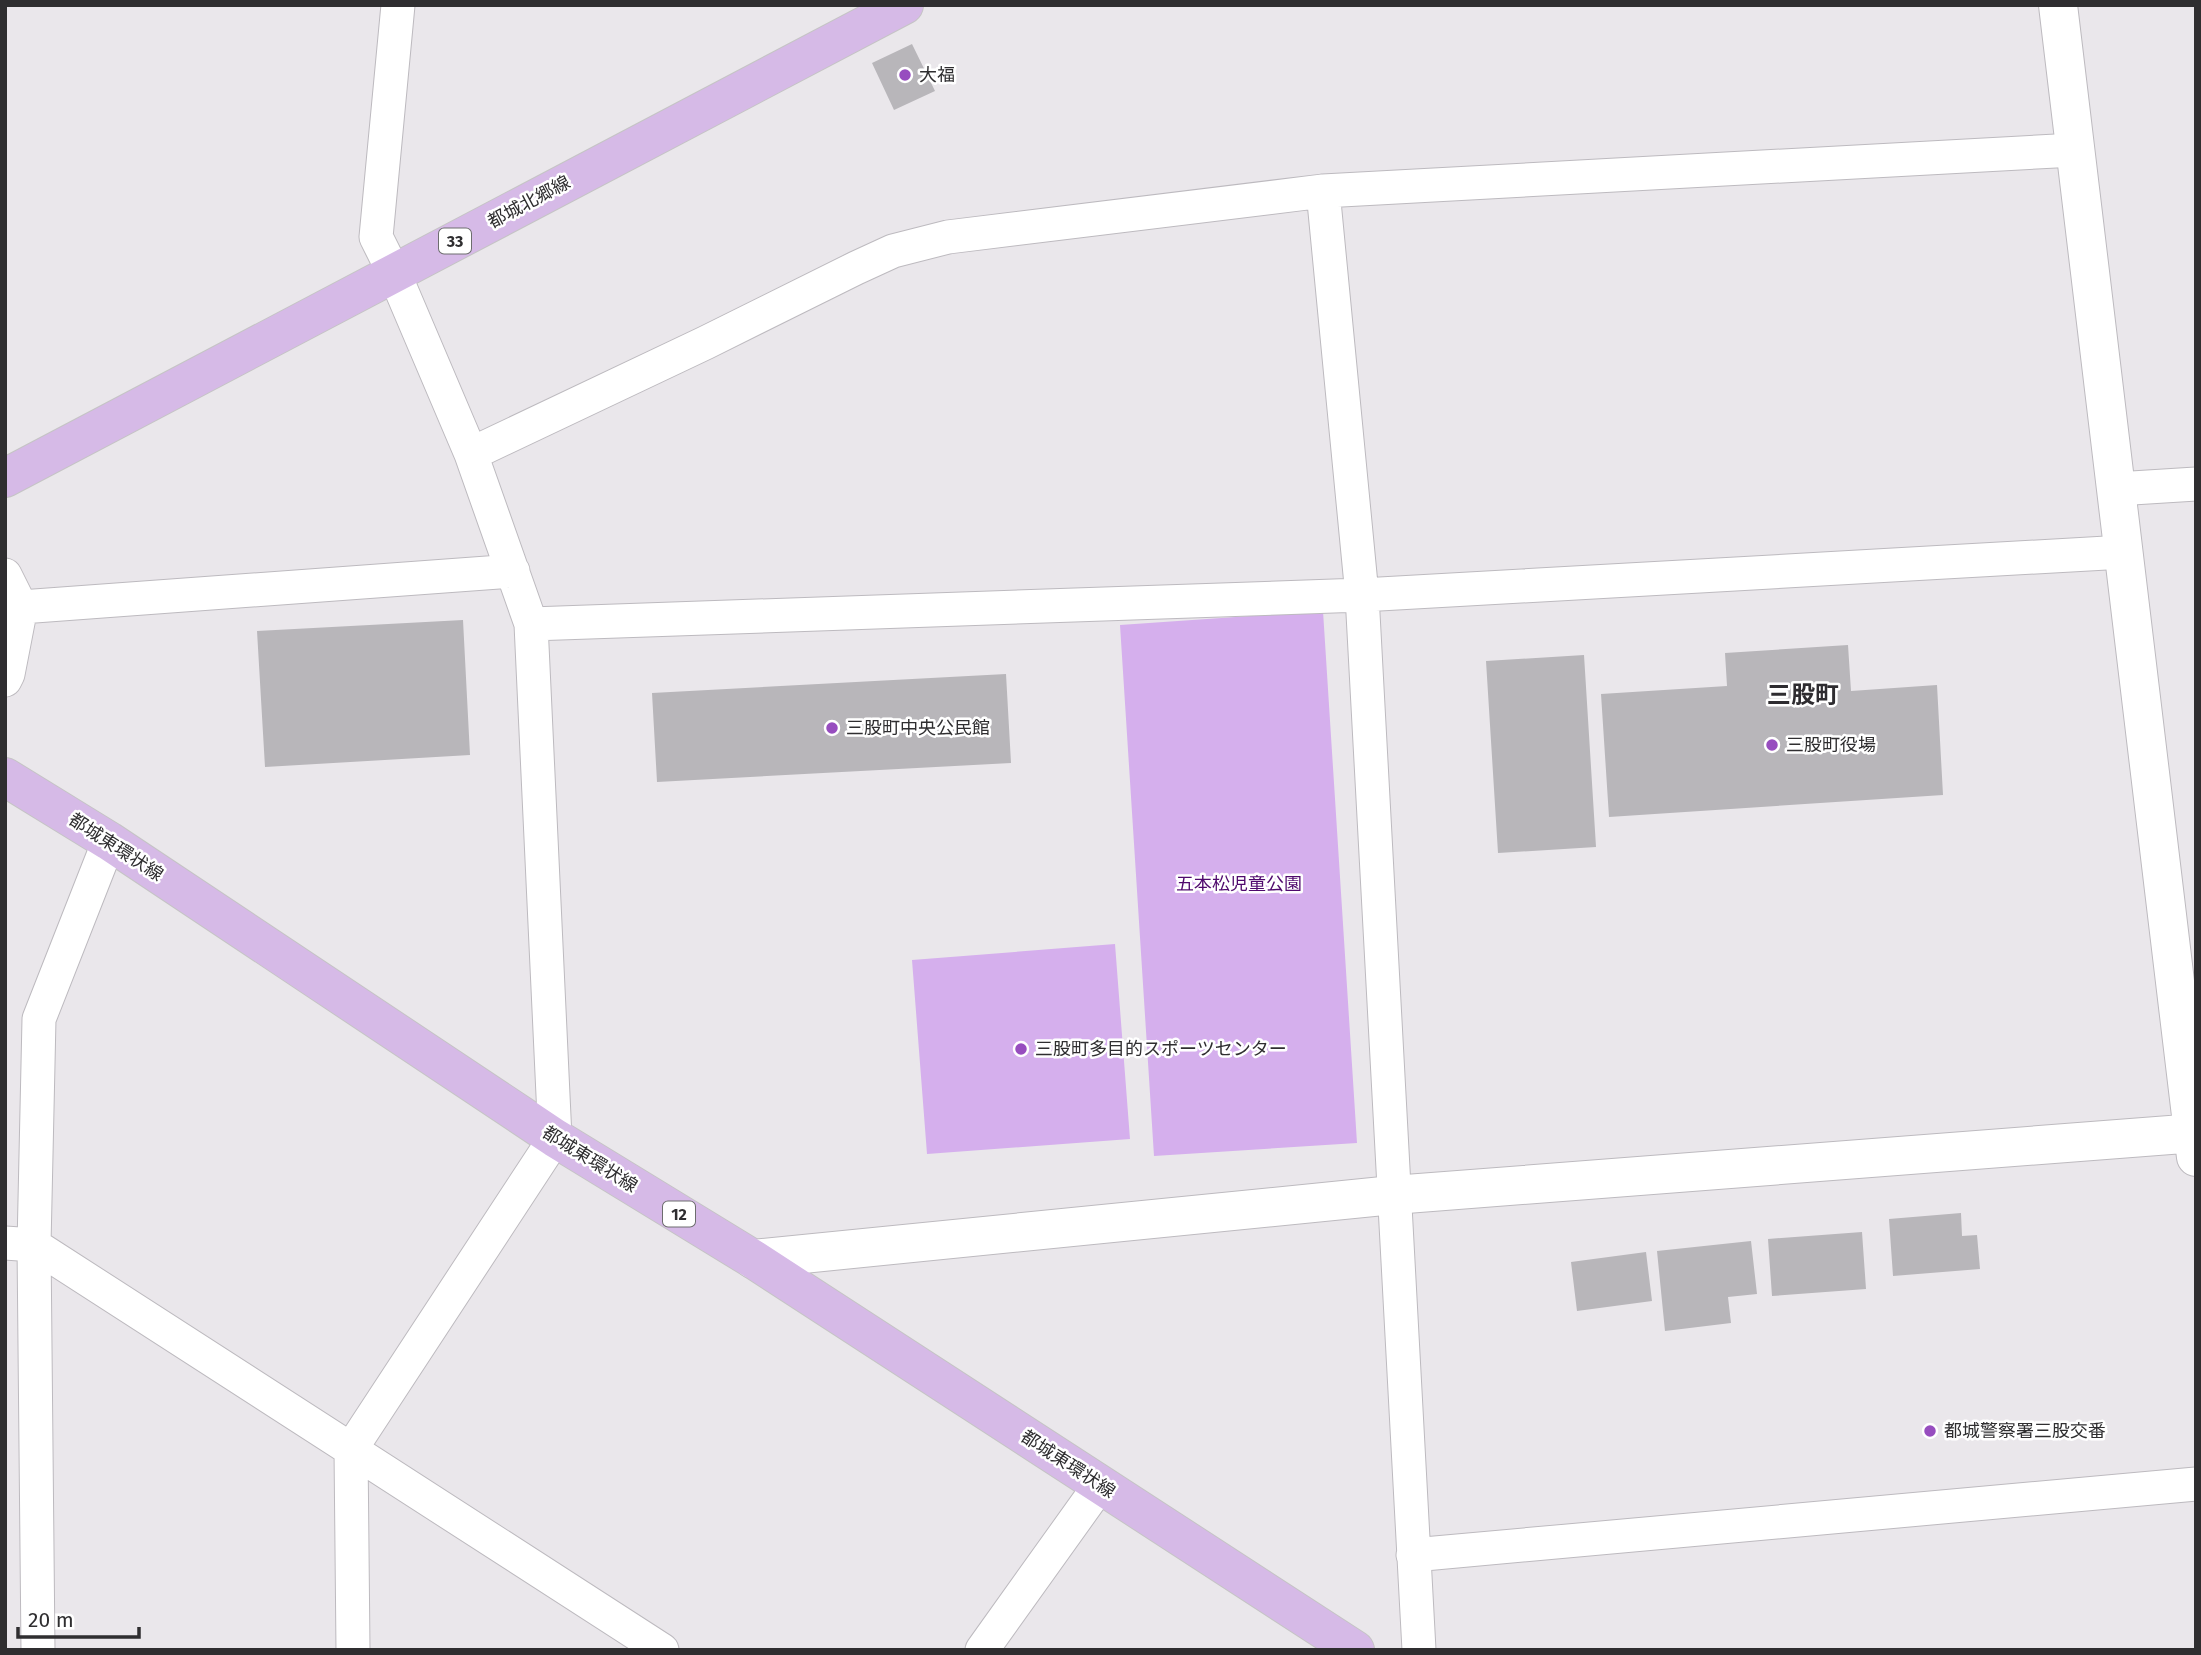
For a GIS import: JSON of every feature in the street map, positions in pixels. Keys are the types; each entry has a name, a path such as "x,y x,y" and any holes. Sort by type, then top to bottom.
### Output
{"main road":[{"name":"都城北郷線","path":"5,478 904,5"},
{"name":"都城東環状線","path":"5,776 108,841 555,1138 752,1259 1350,1648"}],"street":[{"path":"353,1650 351,1449 555,1138 531,624 471,454 376,237 398,5"},
{"path":"752,1259 1393,1195 2195,1142 2057,5"},
{"path":"471,454 892,251 948,237 1323,191 2075,150"},
{"path":"1323,191 1362,595 1419,1650"},
{"path":"2116,489 2196,484"},
{"path":"531,624 1362,595 2124,552"},
{"path":"21,607 513,571"},
{"path":"5,575 21,607 5,680"},
{"path":"38,1650 20,1244 39,1019 108,841"},
{"path":"20,1244 351,1449 663,1650"},
{"path":"1413,1555 2196,1484"},
{"path":"982,1650 1100,1485"}],"green space":[{"name":"五本松児童公園","path":"1323,611 1357,1143 1154,1156 1120,625"},
{"name":"三股町多目的スポーツセンター","path":"1115,944 1130,1139 927,1154 912,960"}],"building":[{"path":"912,44 935,91 894,110 872,63"},
{"path":"463,620 470,755 265,767 257,631"},
{"name":"三股町役場","path":"1848,645 1851,691 1937,685 1943,795 1609,817 1601,694 1727,686 1725,653"},
{"path":"1584,655 1596,847 1498,853 1486,661"},
{"name":"三股町中央公民館","path":"1006,674 1011,763 657,782 652,693"},
{"path":"1961,1213 1962,1236 1977,1235 1980,1269 1893,1276 1889,1219"},
{"path":"1862,1232 1866,1289 1772,1296 1768,1239"},
{"path":"1751,1241 1757,1294 1728,1297 1731,1323 1665,1331 1657,1251"},
{"path":"1646,1252 1652,1301 1577,1311 1571,1262"}],"place":[{"name":"大福","path":"905,75"},
{"name":"三股町中央公民館","path":"832,728"},
{"name":"三股町役場","path":"1772,745"},
{"name":"三股町多目的スポーツセンター","path":"1021,1049"},
{"name":"都城警察署三股交番","path":"1930,1431"}],"district":[{"name":"三股町","path":"1803,695"}]}
